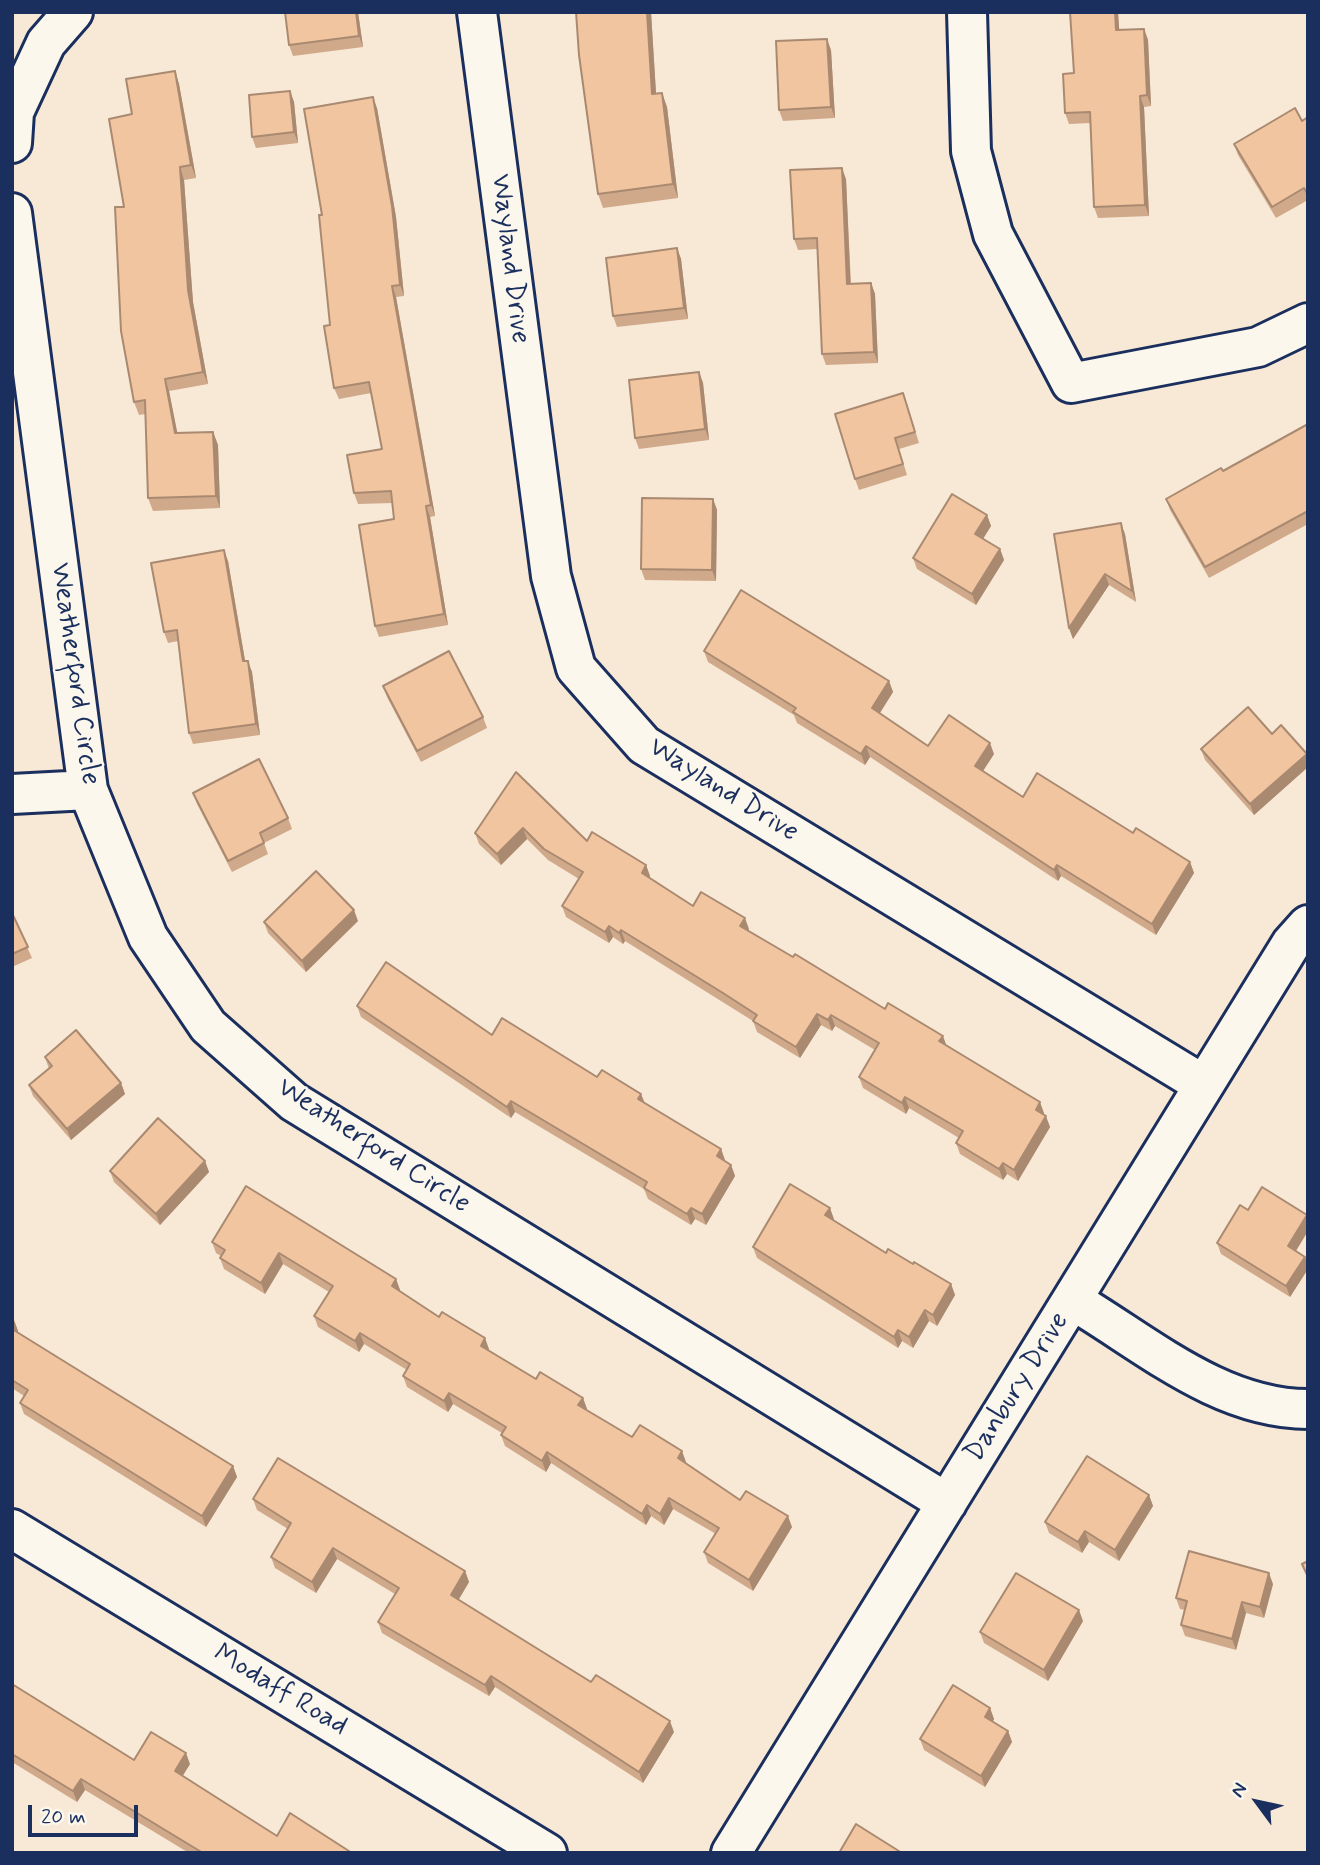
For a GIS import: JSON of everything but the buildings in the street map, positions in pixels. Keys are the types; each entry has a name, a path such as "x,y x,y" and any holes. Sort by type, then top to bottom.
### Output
{"street":[{"path":"12,143 14,112 46,43 74,12"},
{"name":"Wayland Drive","path":"477,12 551,576 576,668 644,745 1204,1085"},
{"path":"967,12 971,151 990,222 1071,383 1258,346 1308,323"},
{"name":"Weatherford Circle","path":"12,212 88,790 148,937 208,1026 294,1102 947,1503"},
{"path":"12,794 88,790"},
{"name":"Danbury Drive","path":"731,1853 1291,944 1308,925"},
{"path":"1072,1300 1213,1387 1269,1405 1308,1409"},
{"name":"Modaff Road","path":"12,1529 547,1853"}]}
